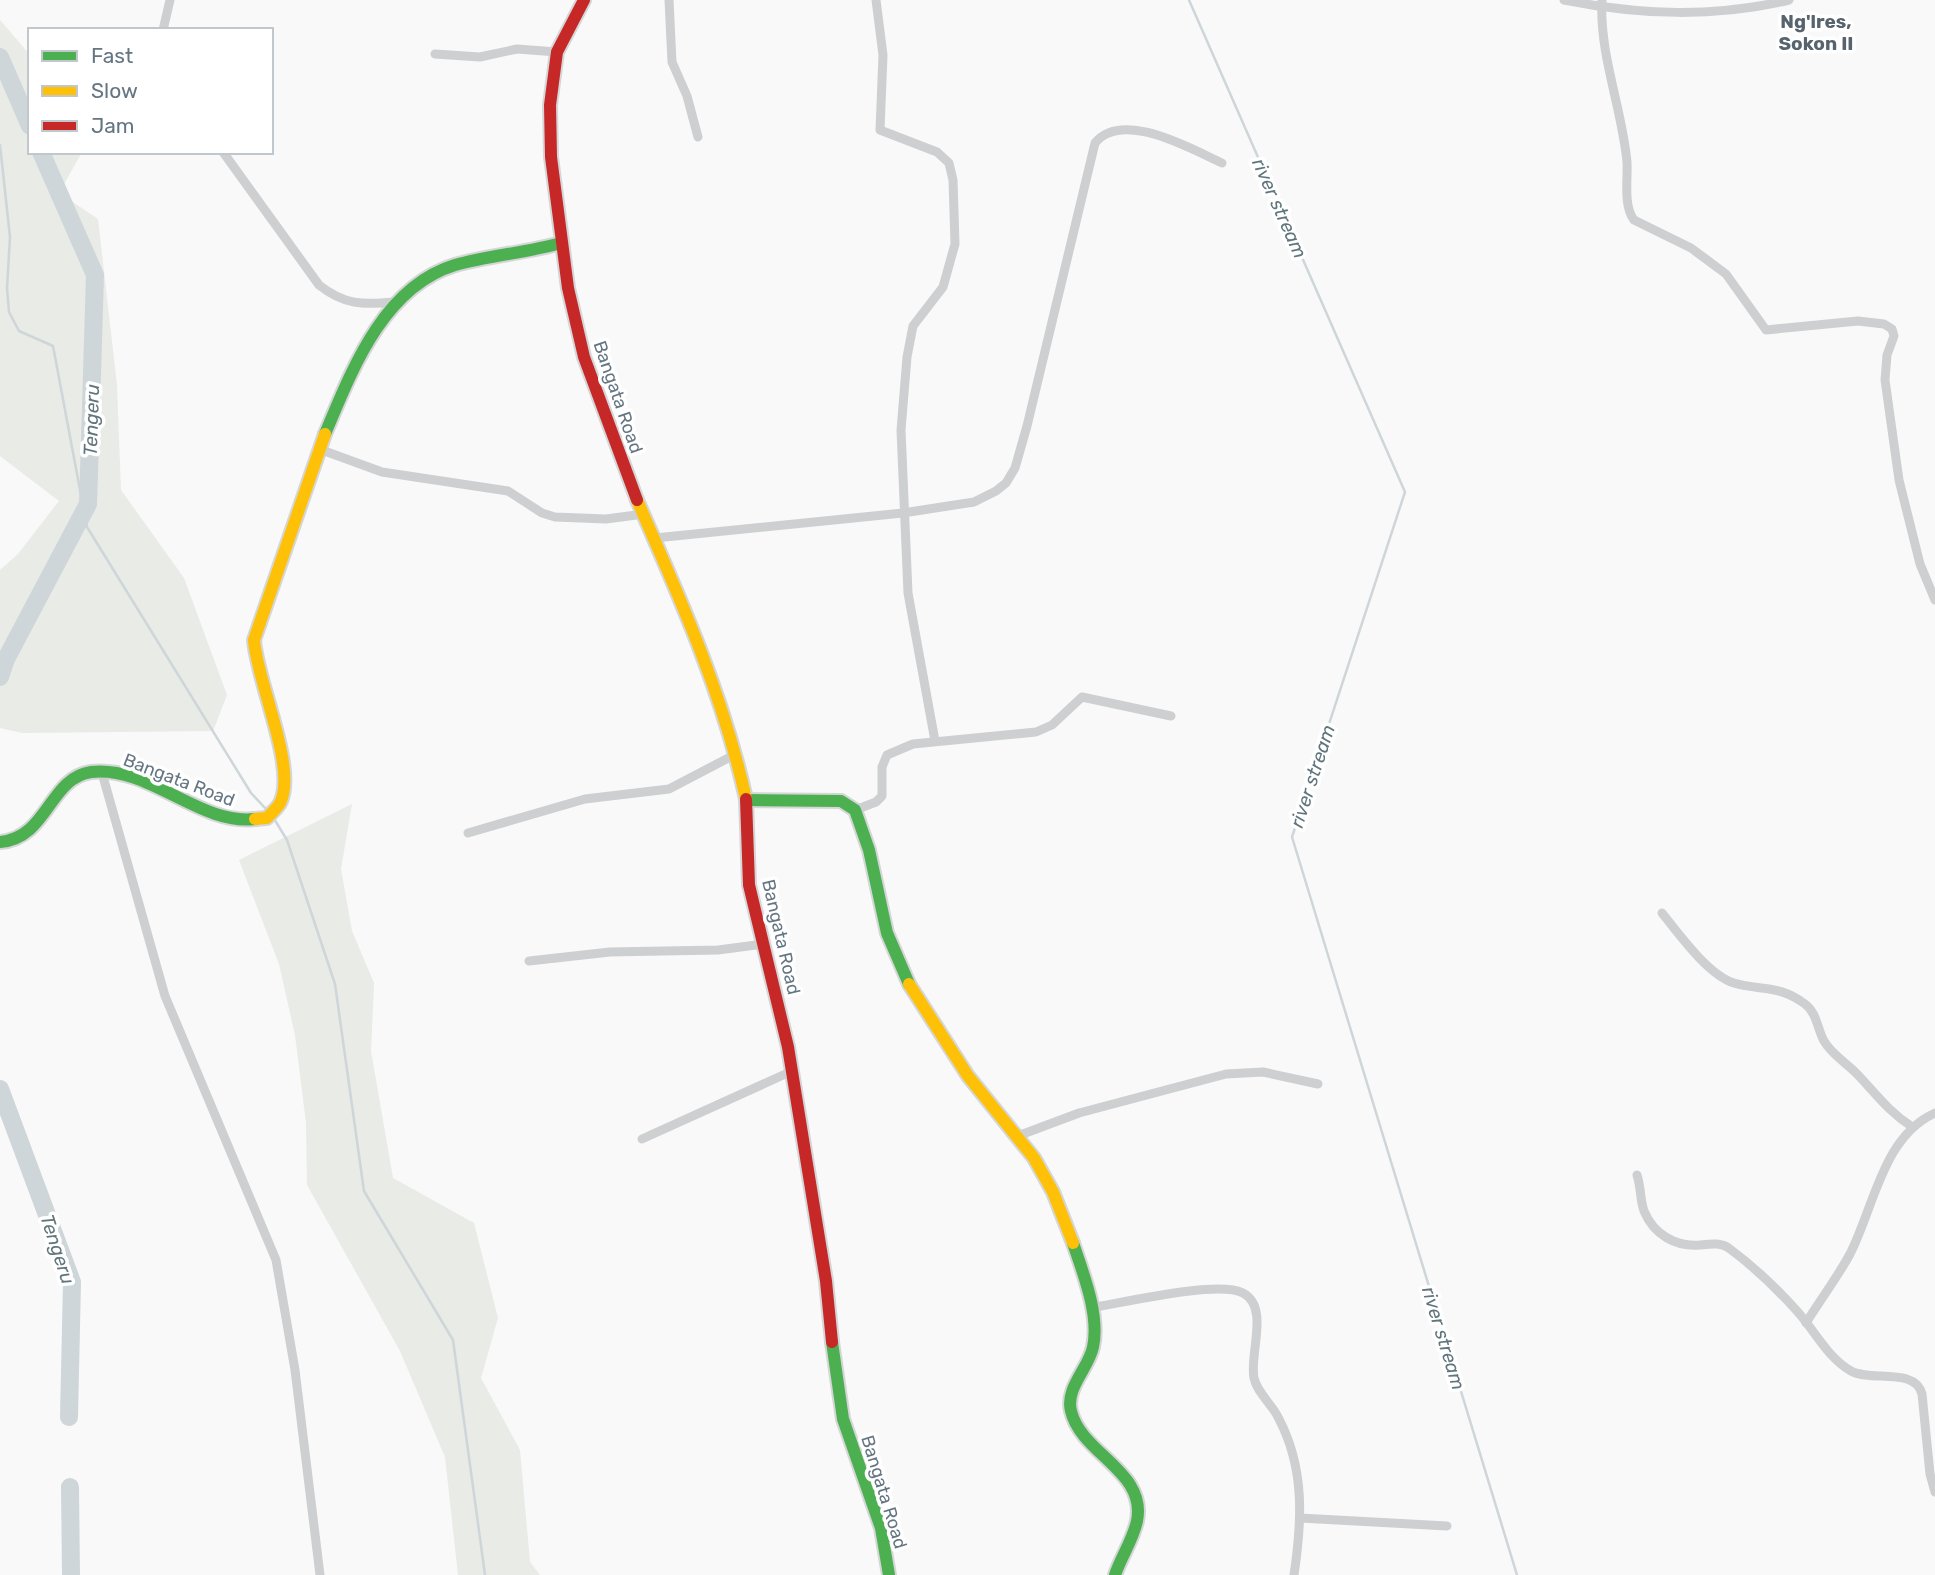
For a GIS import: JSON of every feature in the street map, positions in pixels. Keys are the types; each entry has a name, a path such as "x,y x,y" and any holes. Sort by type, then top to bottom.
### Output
{"street":[{"path":"163,28 170,0"},
{"name":"Bangata Road","path":"584,0 557,52 550,117 551,157 561,243 584,357 627,478 704,654 736,754 746,800 749,885 792,1071 826,1281 839,1402 881,1528 888,1575"},
{"path":"669,0 672,62 692,111 698,137"},
{"path":"876,0 883,55 878,127 885,134 937,152 949,163 955,200 955,244 949,271 937,298 919,315 913,326 907,357 901,430 908,593 935,741"},
{"path":"1564,0 1657,14 1706,13 1789,0"},
{"path":"1602,4 1606,46 1624,131 1628,204 1634,220 1691,248 1726,274 1766,330 1858,321 1884,324 1892,329 1894,335 1887,355 1885,380 1899,480 1922,572 1935,600"},
{"path":"435,54 480,57 524,48 557,52"},
{"path":"655,537 903,513 985,497 1006,483 1015,468 1090,157 1101,135 1118,129 1135,130 1222,163"},
{"path":"224,154 319,285 336,298 349,303 394,302"},
{"name":"Bangata Road","path":"0,842 23,837 72,780 85,773 131,776 233,820 261,819 281,803 286,784 285,767 256,665 254,640 319,449 365,347 394,302 421,279 457,263 520,254 561,243"},
{"path":"319,449 382,472 508,491 542,513 555,517 606,519 644,514"},
{"path":"855,810 882,796 882,767 887,755 913,744 1036,732 1052,725 1082,697 1171,716"},
{"path":"468,833 585,799 669,789 736,754"},
{"path":"102,773 164,996 276,1260 295,1370 320,1575"},
{"path":"746,800 829,800 850,805 855,810 868,847 898,963 959,1065 1034,1157 1058,1206 1090,1308 1094,1330 1093,1349 1072,1395 1071,1412 1089,1440 1128,1482 1139,1507 1136,1527 1115,1575"},
{"path":"1661,914 1718,975 1732,983 1766,986 1806,1005 1813,1012 1824,1041 1833,1052 1858,1074 1886,1107 1911,1126"},
{"path":"529,961 610,953 718,950 764,943"},
{"path":"642,1139 792,1071"},
{"path":"1015,1137 1079,1114 1226,1074 1263,1072 1318,1084"},
{"path":"1806,1323 1850,1254 1888,1164 1911,1126 1935,1113"},
{"path":"1637,1175 1646,1215 1667,1239 1681,1246 1714,1244 1730,1249 1806,1323 1829,1352 1854,1373 1910,1379 1917,1384 1922,1394 1930,1474 1935,1492"},
{"path":"1090,1308 1209,1289 1238,1291 1250,1299 1256,1311 1254,1381 1286,1433 1299,1480 1300,1518 1294,1575"},
{"path":"1300,1518 1447,1526"}],"shaded area":[{"path":"0,20 28,53 28,154 81,154 59,193 98,219 117,385 121,490 184,578 227,695 213,731 22,733 0,728 0,570 18,554 59,501 0,456"},
{"path":"352,804 341,869 352,931 374,983 371,1051 393,1178 474,1223 498,1318 481,1378 520,1450 530,1562 540,1575 458,1575 445,1457 400,1351 307,1185 306,1123 295,1035 279,964 239,860"}],"waterway":[{"name":"river stream","path":"1189,0 1405,492 1292,837 1517,1575"},
{"name":"Tengeru","path":"0,57 28,121"},
{"path":"0,145 10,237 7,288 9,312 19,331 53,346 87,527 251,793 266,809"},
{"name":"Tengeru","path":"0,677 6,659 88,504 95,275 42,154"},
{"path":"273,817 287,840 335,984 364,1191 453,1340 485,1575"},
{"name":"Tengeru","path":"0,1089 72,1282 69,1417"},
{"name":"Tengeru","path":"70,1487 71,1575"}],"traffic: fast":[{"path":"325,434 359,358 373,334 389,311 408,292 430,276 455,265 561,243"},
{"path":"0,842 16,838 29,830 66,785 91,772 112,772 133,777 214,814 235,819 255,819"},
{"path":"746,800 841,801 855,810 869,850 887,933 909,984"},
{"path":"1073,1243 1089,1294 1095,1335 1091,1355 1071,1394 1071,1411 1077,1426 1087,1439 1123,1476 1132,1489 1137,1504 1135,1528 1115,1575"},
{"path":"832,1342 843,1419 881,1528 889,1575"}],"traffic: slow":[{"path":"255,819 267,818 281,801 284,767 254,640 325,434"},
{"path":"637,500 713,684 746,799"},
{"path":"909,984 968,1076 1034,1158 1053,1192 1073,1243"}],"traffic: jam":[{"path":"584,0 557,52 550,105 551,157 568,288 584,357 637,500"},
{"path":"746,799 749,885 788,1047 826,1281 832,1342"}],"district":[{"name":"Ng'lres, Sokon II","path":"1816,32"}]}
